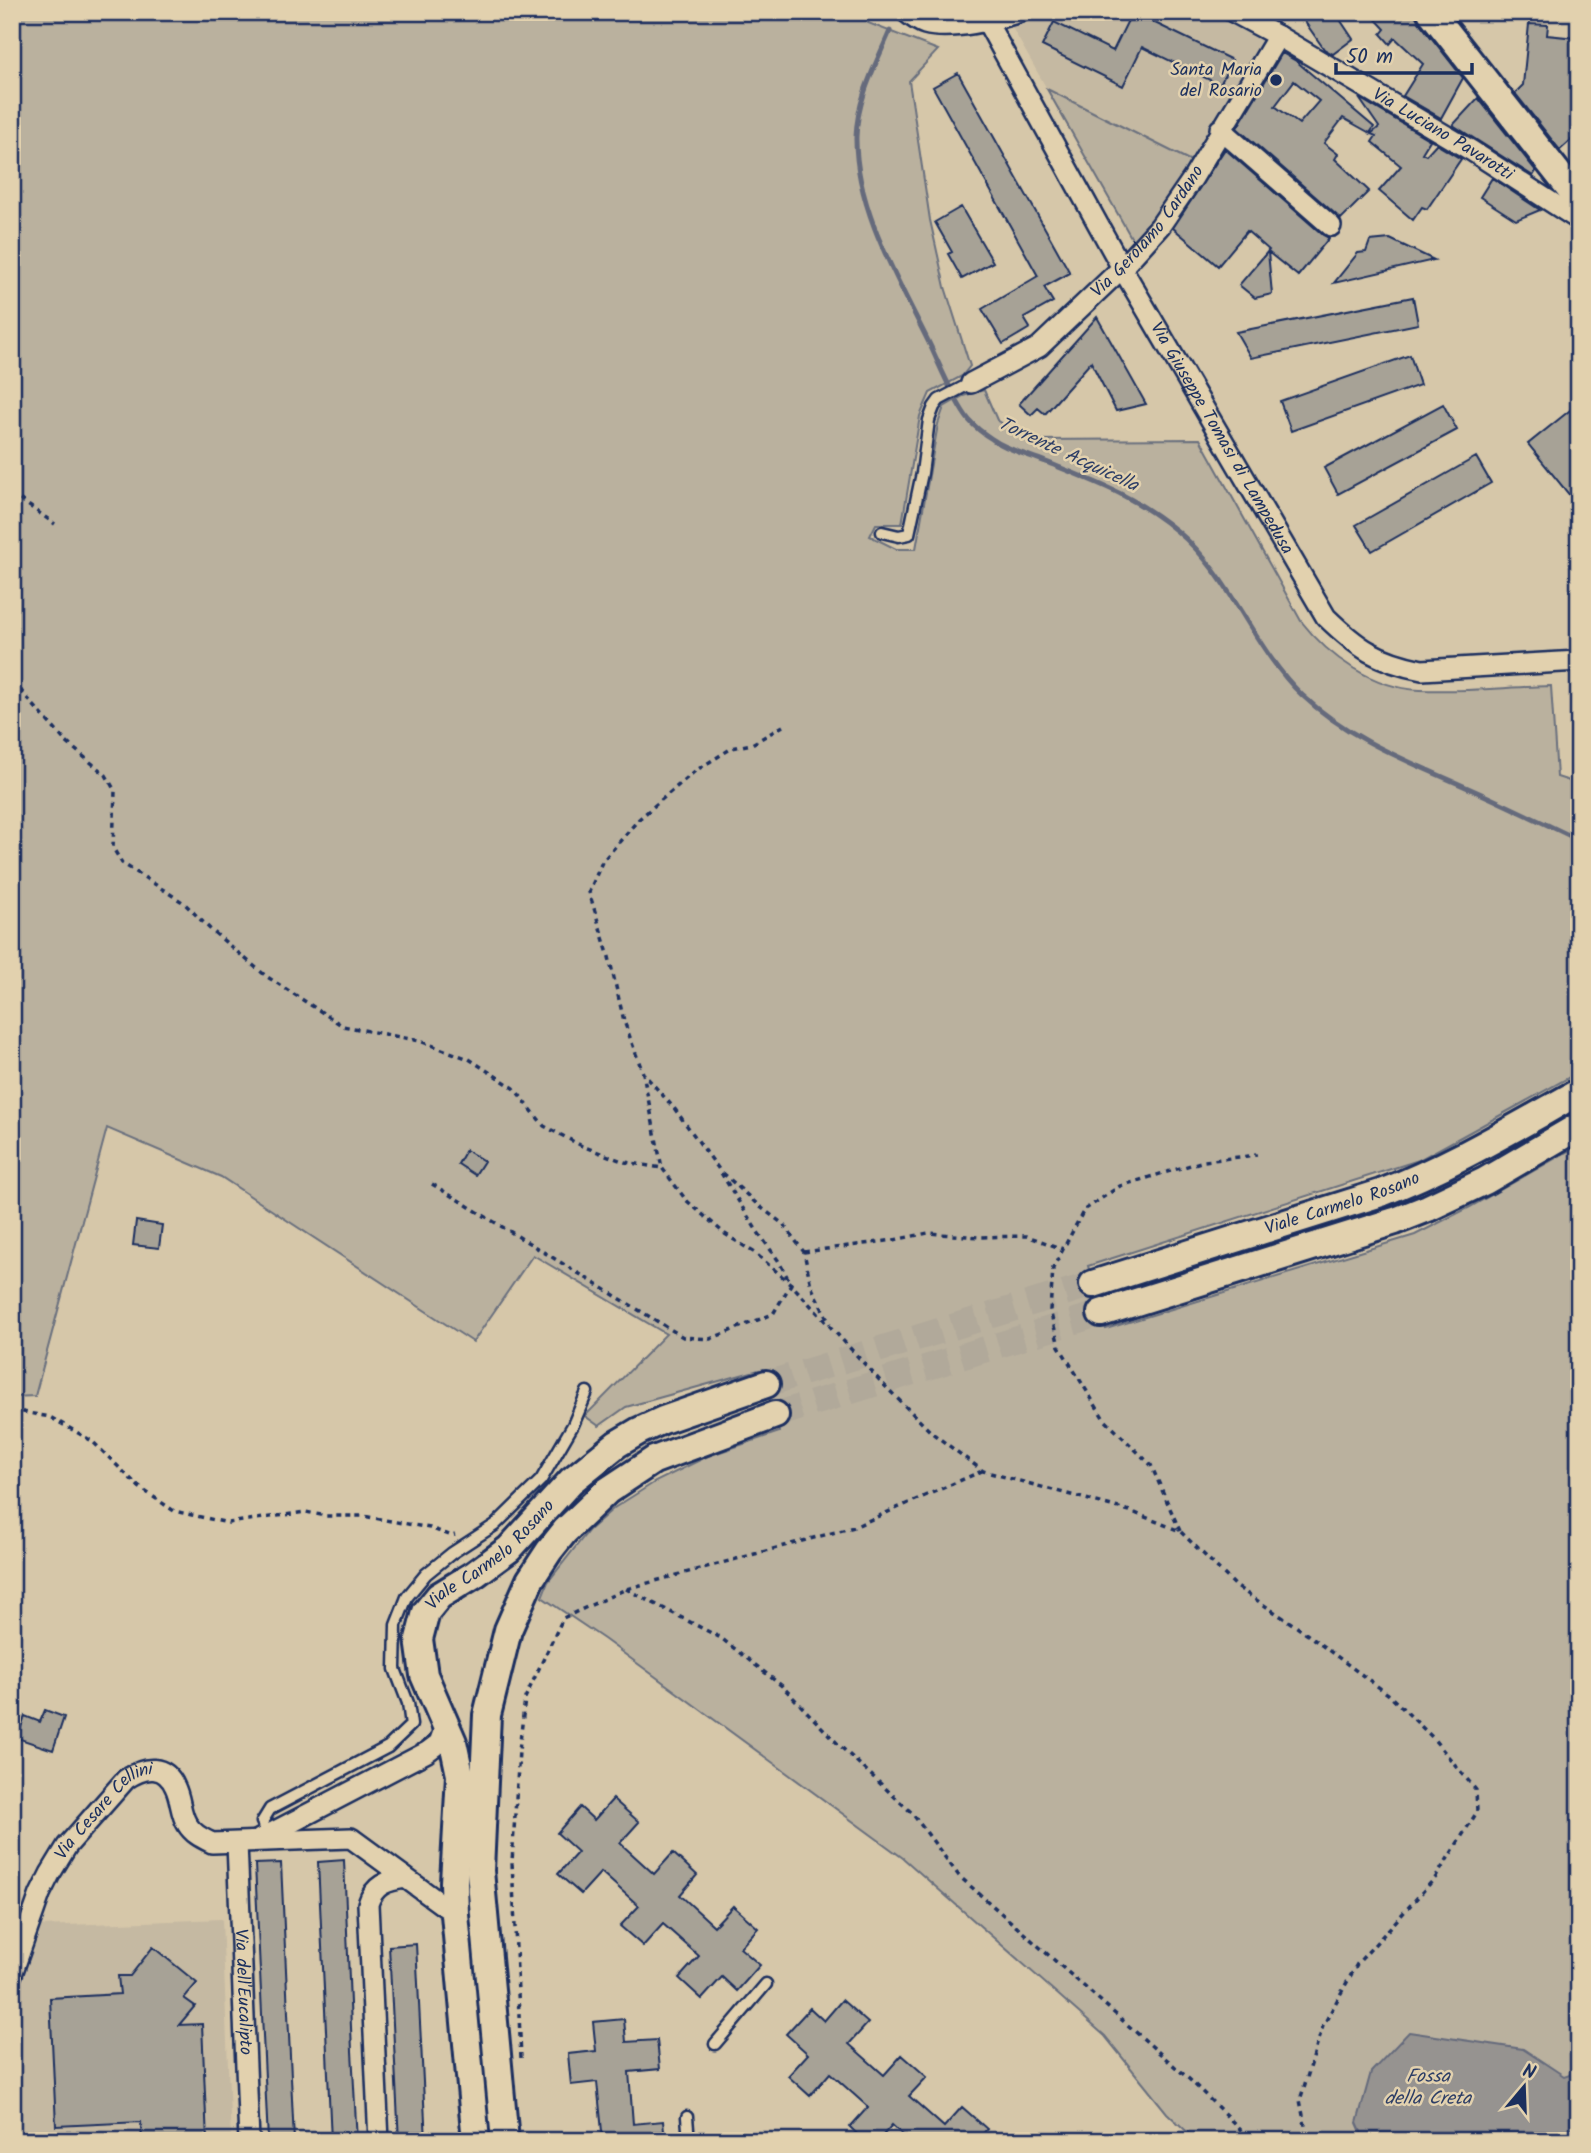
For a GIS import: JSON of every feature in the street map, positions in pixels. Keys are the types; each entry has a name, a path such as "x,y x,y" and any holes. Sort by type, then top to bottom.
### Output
{"main road":[{"path":"1430,12 1579,200"},
{"name":"Viale Carmelo Rosano","path":"1093,1284 1381,1193 1419,1178 1579,1092"},
{"name":"Viale Carmelo Rosano","path":"1101,1313 1417,1213 1485,1181 1579,1126"},
{"name":"Viale Carmelo Rosano","path":"476,2141 455,1914 454,1882 460,1775 456,1752 429,1689 420,1657 421,1623 439,1596 509,1549 571,1481 617,1444 663,1420 766,1384"},
{"name":"Viale Carmelo Rosano","path":"505,2141 480,1871 487,1715 508,1630 530,1580 549,1551 565,1531 607,1490 654,1460 676,1450 775,1415"}],"street":[{"path":"906,12 924,24 952,25 987,22 1020,12"},
{"name":"Via Luciano Pavarotti","path":"1233,12 1472,151 1579,220"},
{"name":"Via Giuseppe Tomasi di Lampedusa","path":"987,22 1122,268 1326,617 1350,640 1376,656 1398,665 1422,670 1579,661"},
{"name":"Via Gerolamo Cardano","path":"965,386 1039,347 1122,268 1160,226 1193,178 1278,36"},
{"path":"1220,129 1331,226"},
{"path":"253,1840 327,1806 427,1752 439,1742 446,1724"},
{"name":"Via Cesare Cellini","path":"12,1974 40,1894 67,1846 126,1779 138,1771 153,1768 166,1773 176,1787 186,1824 197,1836 212,1843 253,1840"},
{"path":"327,1806 325,1814 329,1824 455,1914"},
{"path":"253,1840 351,1839"},
{"name":"Via dell'Eucalipto","path":"249,2141 253,1840"},
{"path":"379,2141 368,1904 371,1894 379,1885 389,1880 405,1878"}],"lane":[{"path":"882,531 899,536 909,534 922,473 929,420 939,400 965,386"},
{"path":"253,1840 270,1810 388,1747 411,1725 408,1703 395,1669 396,1625 407,1597 426,1574 495,1525 541,1480 573,1425 587,1392"},
{"path":"715,2044 766,1984"},
{"path":"687,2117 689,2141"}],"path":[{"path":"12,494 55,524"},
{"path":"12,672 22,692 66,742 106,775 115,790 113,848 122,863 184,903 210,929 266,976 343,1026 420,1041 469,1059 514,1088 544,1126 582,1146 625,1162 662,1168"},
{"path":"783,726 752,744 732,748 695,771 639,819 602,862 589,892 609,957 624,1021 643,1073 662,1168 686,1200 725,1234 755,1253 791,1284 932,1433 983,1471 1130,1511 1180,1531 1237,1587 1297,1626 1388,1695 1432,1737 1476,1790 1477,1812 1443,1867 1357,1964 1323,2025 1300,2100 1308,2141"},
{"path":"643,1073 674,1108 718,1168 791,1284"},
{"path":"718,1168 783,1224 804,1252 811,1286 832,1329"},
{"path":"432,1184 684,1337 710,1339 773,1314 791,1284"},
{"path":"804,1252 928,1233 979,1237 1027,1236 1063,1249"},
{"path":"12,1410 50,1417 92,1441 139,1487 174,1511 228,1523 306,1511 327,1516 363,1516 430,1528 452,1536 462,1533"},
{"path":"522,2059 512,1862 519,1751 525,1698 563,1618 626,1589 854,1527 983,1471"},
{"path":"626,1589 721,1638 782,1686 840,1746 912,1813 959,1876 1189,2079 1246,2135 1257,2141"}],"shaded area":[{"path":"12,12 871,12 868,23 938,50 909,81 930,220 945,287 970,366 962,376 930,393 920,416 902,524 876,524 870,536 896,549 916,549 938,424 944,407 963,396 984,390 997,420 1029,440 1200,439 1301,621 1325,647 1369,677 1403,688 1420,690 1551,686 1557,777 1579,784 1579,1072 1419,1160 1088,1266 1106,1329 1415,1235 1579,1145 1579,2141 1197,2141 1167,2113 1105,2036 903,1858 604,1639 542,1597 548,1582 589,1530 614,1508 655,1482 708,1456 779,1432 766,1384 759,1370 626,1407 599,1426 585,1416 666,1334 533,1255 473,1342 221,1177 107,1128 35,1396 12,1397"},
{"path":"1048,12 1210,12 1264,39 1193,162 1047,89 1010,24"},
{"path":"1047,89 1193,162 1136,245 1132,239"},
{"path":"222,1919 231,2141 22,2141 15,2002 41,1926"}],"water":[{"name":"Fossa della Creta","path":"1409,2032 1523,2049 1564,2076 1579,2071 1579,2141 1365,2141 1357,2123 1371,2072"}],"building":[{"path":"1132,12 1232,60 1220,85 1142,47 1123,86 1042,46 1054,22 1113,51"},
{"path":"1298,12 1335,12 1353,39 1333,54 1324,49"},
{"path":"1369,12 1414,12 1463,78 1441,118 1403,96 1423,64 1395,38 1390,44 1381,34 1385,29"},
{"path":"1529,24 1548,25 1547,35 1576,38 1575,123 1579,127 1579,133 1560,150 1515,93 1523,85"},
{"path":"1282,53 1296,61 1374,127 1370,133 1343,118 1324,143 1338,154 1335,159 1369,191 1341,219 1237,128","holes":["1294,81 1319,101 1299,124 1275,106"]},
{"path":"958,73 1070,273 1044,287 1053,302 1024,318 1030,328 1003,344 982,309 1038,276 933,87"},
{"path":"1359,98 1430,140 1422,153 1426,155 1436,144 1461,159 1427,209 1422,207 1413,220 1379,191 1401,166 1372,142 1376,136 1371,134 1379,127"},
{"path":"1478,98 1536,171 1533,176 1453,125"},
{"path":"1225,149 1329,238 1298,276 1268,252 1272,294 1255,298 1239,285 1269,250 1247,231 1218,266 1173,228"},
{"path":"1492,178 1540,210 1516,220 1480,197"},
{"path":"961,207 993,262 962,279 948,254 952,252 935,222"},
{"path":"1390,239 1434,260 1334,283 1358,253 1366,252 1370,241"},
{"path":"1413,297 1418,324 1251,358 1236,332"},
{"path":"1097,317 1146,404 1116,411 1091,362 1045,414 1038,408 1031,415 1019,404"},
{"path":"1410,355 1420,385 1291,431 1280,401"},
{"path":"1579,403 1579,507 1528,444"},
{"path":"1443,404 1457,430 1338,494 1324,468"},
{"path":"1476,457 1491,483 1372,551 1356,525"},
{"path":"466,1150 484,1161 475,1175 458,1164"},
{"path":"136,1221 162,1225 159,1248 133,1245"},
{"path":"45,1710 64,1717 53,1750 17,1738 25,1716 40,1722"},
{"path":"613,1799 639,1822 620,1843 654,1874 673,1853 697,1875 680,1895 714,1926 733,1906 758,1928 740,1948 760,1965 737,1991 722,1977 702,1999 679,1978 699,1956 663,1924 643,1946 620,1926 639,1906 601,1872 581,1894 558,1874 578,1852 557,1833 580,1807 594,1820"},
{"path":"344,1860 357,2141 331,2141 318,1862"},
{"path":"281,1863 294,2141 268,2141 255,1864"},
{"path":"416,1944 426,2141 399,2141 389,1946"},
{"path":"153,1947 197,1983 184,1998 195,2006 179,2025 202,2024 207,2141 142,2141 141,2122 56,2126 50,1998 120,1994 118,1976 130,1976"},
{"path":"842,2000 868,2023 849,2044 884,2075 902,2055 927,2077 909,2096 944,2127 962,2107 987,2129 977,2141 909,2141 892,2125 878,2141 864,2141 850,2127 868,2107 830,2073 810,2096 788,2076 808,2054 786,2034 810,2008 824,2021"},
{"path":"624,2019 626,2042 657,2040 660,2069 629,2072 633,2124 663,2121 665,2141 603,2141 597,2082 571,2085 568,2054 596,2051 593,2022"}],"waterway":[{"name":"Torrente Acquicella","path":"890,31 868,82 857,123 858,164 863,191 893,271 969,420 998,443 1114,491 1146,508 1177,531 1212,568 1284,676 1321,712 1385,751 1579,840"}],"tunnel":[{"path":"766,1384 1093,1284"},
{"path":"775,1415 1101,1313"}],"place":[{"name":"Santa Maria del Rosario","path":"1276,80"}]}
